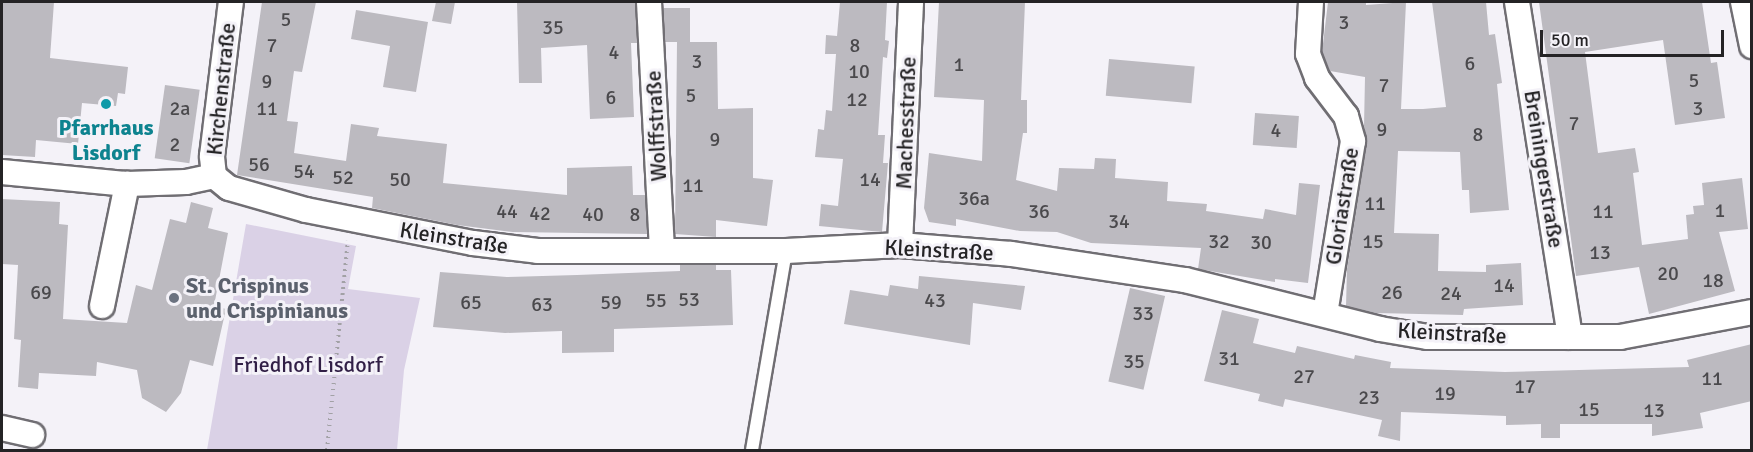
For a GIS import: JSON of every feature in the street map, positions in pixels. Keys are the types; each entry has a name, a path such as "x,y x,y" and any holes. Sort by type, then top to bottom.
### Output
{"street":[{"name":"Kirchenstraße","path":"214,176 212,156 231,2"},
{"name":"Wolffstraße","path":"650,2 662,251"},
{"name":"Machesstraße","path":"900,245 911,2"},
{"name":"Gloriastraße","path":"1311,2 1308,54 1317,78 1346,116 1353,141 1325,314"},
{"name":"Breiningerstraße","path":"1517,2 1570,337"},
{"path":"1743,2 1752,45"},
{"path":"2,172 50,174 127,184 186,182 214,176"},
{"name":"Kleinstraße","path":"214,176 229,188 351,219 473,243 538,251 786,251 900,245 1096,265 1185,280 1428,337 1630,336 1752,312"},
{"path":"102,306 127,184"},
{"path":"2,428 32,435"}],"lane":[{"path":"752,450 786,251"}],"path":[{"path":"327,450 351,219"}],"green space":[{"name":"Friedhof Lisdorf","path":"246,224 356,246 348,289 420,298 404,370 397,450 207,450"}],"building":[{"path":"2,2 54,2 50,58 128,67 125,94 118,93 116,106 82,103 78,144 36,140 35,157 2,155"},
{"path":"262,2 316,2 302,72 294,71 287,121 298,122 294,153 346,161 351,124 379,128 377,136 447,144 443,183 567,195 567,168 632,166 633,195 645,195 647,234 513,232 457,225 372,208 373,197 237,175"},
{"path":"436,2 455,2 451,24 432,21"},
{"path":"517,2 635,2 637,43 631,43 634,117 590,119 587,45 541,48 542,83 519,83"},
{"path":"840,2 887,2 885,40 889,41 887,58 883,57 878,135 885,135 883,163 888,163 882,232 819,226 821,204 838,206 843,159 815,157 818,129 824,130 826,110 832,111 836,54 825,54 826,35 837,36"},
{"path":"939,2 1025,2 1021,100 1027,100 1027,133 1023,133 1016,180 1057,191 1059,168 1094,169 1095,158 1116,159 1115,178 1168,182 1167,201 1207,204 1206,211 1263,219 1265,209 1296,215 1299,183 1320,185 1308,283 1275,279 1275,282 1198,269 1201,248 1091,243 1057,232 1020,231 956,219 956,226 929,222 924,208 929,153 982,161 984,100 934,97"},
{"path":"1328,2 1366,2 1366,5 1406,2 1401,109 1423,109 1446,107 1432,2 1486,2 1489,35 1495,34 1502,83 1497,84 1509,210 1470,213 1469,190 1462,190 1460,152 1398,151 1394,233 1439,234 1438,271 1486,272 1486,265 1521,263 1523,305 1464,309 1463,315 1376,313 1346,306 1347,269 1367,143 1364,126 1365,77 1330,71 1322,52"},
{"path":"1539,2 1702,2 1711,63 1717,62 1725,118 1675,125 1663,40 1585,52 1598,153 1635,148 1639,172 1633,173 1642,245 1688,239 1686,215 1694,214 1693,206 1704,205 1702,183 1742,178 1748,229 1719,232 1735,291 1649,314 1639,267 1576,276"},
{"path":"664,8 690,8 690,42 664,42"},
{"path":"356,10 428,22 416,92 383,87 390,46 351,39"},
{"path":"677,42 717,42 718,109 753,108 753,178 773,180 767,226 716,220 716,237 675,234"},
{"path":"1109,59 1195,66 1191,103 1106,96"},
{"path":"165,85 200,90 189,163 155,158"},
{"path":"1255,113 1299,116 1297,148 1253,145"},
{"path":"2,199 60,202 59,224 68,225 63,319 127,323 136,285 152,290 170,219 186,223 191,202 213,208 208,228 228,233 214,306 226,309 213,366 190,360 181,393 166,412 142,398 137,370 97,362 96,376 39,373 38,389 18,387 21,340 14,339 18,265 2,264"},
{"path":"680,265 716,265 716,270 731,270 733,325 614,329 614,352 562,353 562,331 505,333 433,327 440,272 507,277 577,275 680,271"},
{"path":"919,276 1025,286 1021,310 973,303 970,345 844,324 850,290 888,296 890,285 918,289"},
{"path":"1130,288 1165,296 1143,390 1108,382"},
{"path":"1222,310 1259,319 1253,343 1295,353 1297,346 1354,359 1355,355 1391,362 1390,368 1505,372 1689,367 1687,360 1752,344 1752,401 1700,413 1703,428 1652,436 1652,424 1560,424 1560,438 1541,438 1541,424 1506,425 1506,416 1401,412 1400,441 1378,436 1382,420 1285,399 1283,407 1258,401 1260,394 1204,381"}],"place":[{"name":"Pfarrhaus Lisdorf","path":"106,104"},
{"name":"St. Crispinus und Crispinianus","path":"174,298"}]}
